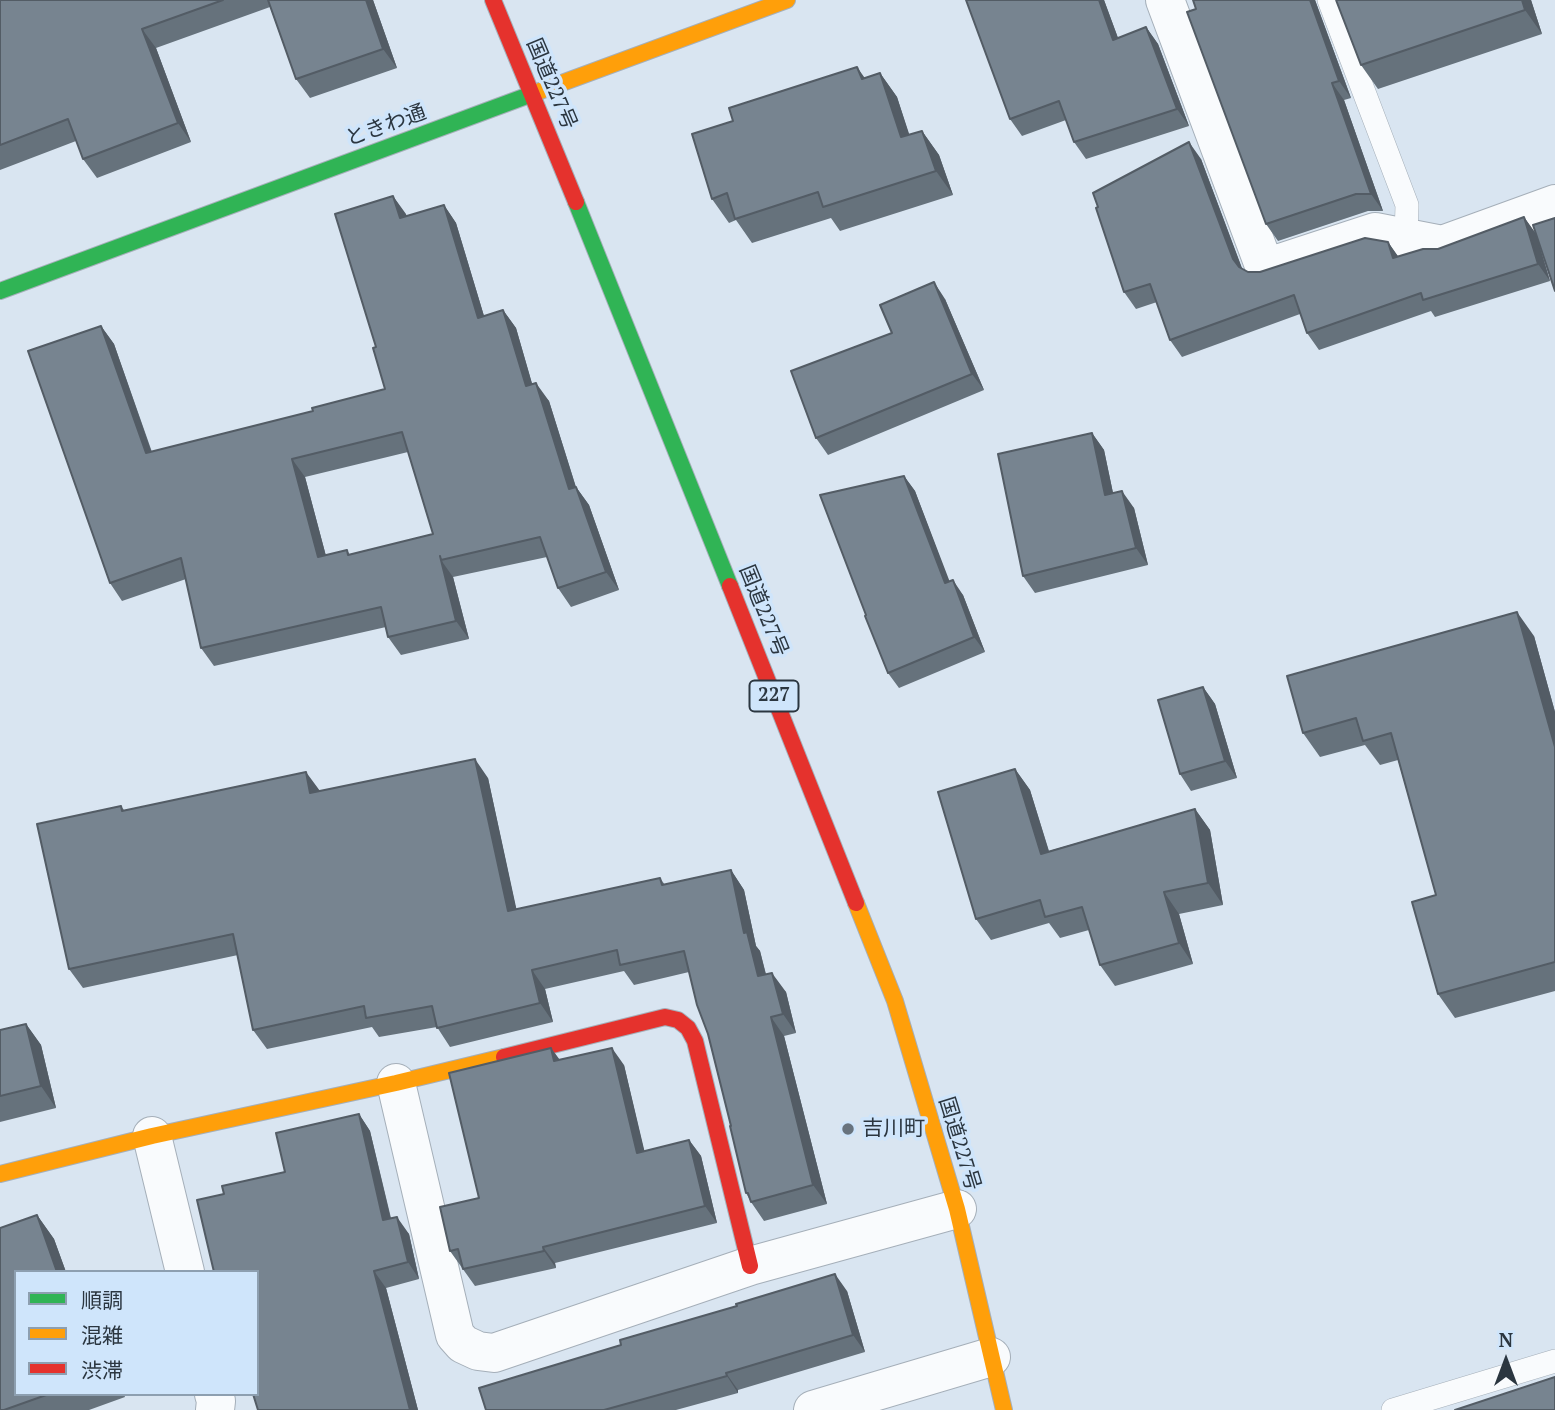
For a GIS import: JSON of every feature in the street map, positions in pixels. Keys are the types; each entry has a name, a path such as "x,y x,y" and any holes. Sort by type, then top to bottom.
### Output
{"main road":[{"name":"国道227号","path":"493,0 565,173 894,1001 957,1209 1004,1410"},
{"name":"ときわ通","path":"0,291 787,0"},
{"path":"0,1174 152,1136 396,1083 665,1017 678,1020 688,1028 695,1041 750,1266"}],"street":[{"path":"1165,0 1265,268 1375,232 1442,245 1555,204"},
{"path":"396,1083 456,1335 463,1344 478,1351 494,1353 750,1266 957,1209"},
{"path":"152,1136 185,1270"},
{"path":"813,1410 991,1357"}],"lane":[{"path":"1329,0 1407,205 1406,238"},
{"path":"1393,1410 1555,1361"}],"building":[{"path":"0,0 223,0 142,29 178,123 83,159 68,119 0,145"},
{"path":"268,0 366,0 383,49 296,79"},
{"path":"966,0 1099,0 1113,40 1146,27 1177,109 1074,142 1059,101 1010,119"},
{"path":"1193,0 1310,0 1339,81 1332,83 1371,194 1356,194 1266,224 1187,12 1196,9"},
{"path":"1336,0 1522,0 1525,10 1361,65"},
{"path":"857,67 862,79 880,73 901,137 922,131 936,171 823,207 818,192 735,219 727,193 712,199 692,134 733,121 729,108"},
{"path":"1189,142 1233,259 1239,267 1248,272 1260,272 1365,238 1388,242 1393,258 1423,249 1438,249 1524,217 1538,264 1423,300 1421,293 1307,333 1294,295 1170,340 1150,284 1124,292 1093,193"},
{"path":"393,196 400,218 444,205 478,318 503,310 526,386 536,383 569,489 576,487 606,572 558,588 540,537 441,560 440,556 456,621 388,637 381,607 201,648 181,558 110,583 28,351 101,326 146,453 313,411 312,408 385,389 373,348 376,347 335,214","holes":["402,432 433,534 348,555 347,550 318,557 292,459"]},
{"path":"1555,218 1555,291 1533,225"},
{"path":"934,282 972,374 816,438 791,371 892,333 880,305"},
{"path":"1092,433 1105,495 1122,491 1136,548 1023,576 998,454"},
{"path":"904,476 945,583 953,580 974,637 888,673 820,495"},
{"path":"1517,612 1555,747 1555,962 1438,994 1412,902 1436,895 1391,733 1363,741 1356,718 1303,733 1287,676"},
{"path":"1203,687 1225,761 1180,774 1158,700"},
{"path":"475,759 508,911 660,878 662,885 731,870 744,933 747,932 758,976 772,973 783,1014 771,1017 813,1185 751,1202 746,1193 708,1034 697,1005 684,951 620,965 617,950 532,970 540,1003 437,1028 432,1006 366,1018 364,1006 253,1030 233,934 69,969 37,824 121,806 122,811 306,772 310,793"},
{"path":"1015,769 1041,854 1195,809 1208,883 1164,892 1179,943 1100,965 1082,907 1045,917 1040,900 976,919 938,792"},
{"path":"26,1024 41,1086 0,1096 0,1030"},
{"path":"551,1048 554,1061 612,1048 637,1153 689,1140 705,1206 543,1247 544,1251 463,1269 458,1249 450,1251 440,1207 479,1198 449,1073"},
{"path":"359,1114 383,1220 397,1217 408,1262 374,1271 410,1410 258,1410 254,1396 259,1396 259,1270 214,1270 197,1200 224,1194 222,1186 285,1172 276,1133"},
{"path":"37,1215 56,1270 14,1270 14,1396 43,1396 4,1410 0,1410 0,1228"},
{"path":"835,1274 853,1335 726,1373 727,1376 604,1410 486,1410 479,1388 621,1345 620,1340"},
{"path":"1555,1377 1555,1410 1455,1410"}],"traffic: fast":[{"path":"0,291 532,94"},
{"path":"576,202 730,586"}],"traffic: slow":[{"path":"532,94 787,0"},
{"path":"856,903 895,1001 957,1209 1004,1410"},
{"path":"0,1174 152,1136 504,1057"}],"traffic: jam":[{"path":"493,0 576,202"},
{"path":"730,586 856,903"},
{"path":"504,1057 665,1017 678,1020 688,1028 695,1041 750,1266"}],"place":[{"name":"吉川町","path":"848,1129"}]}
